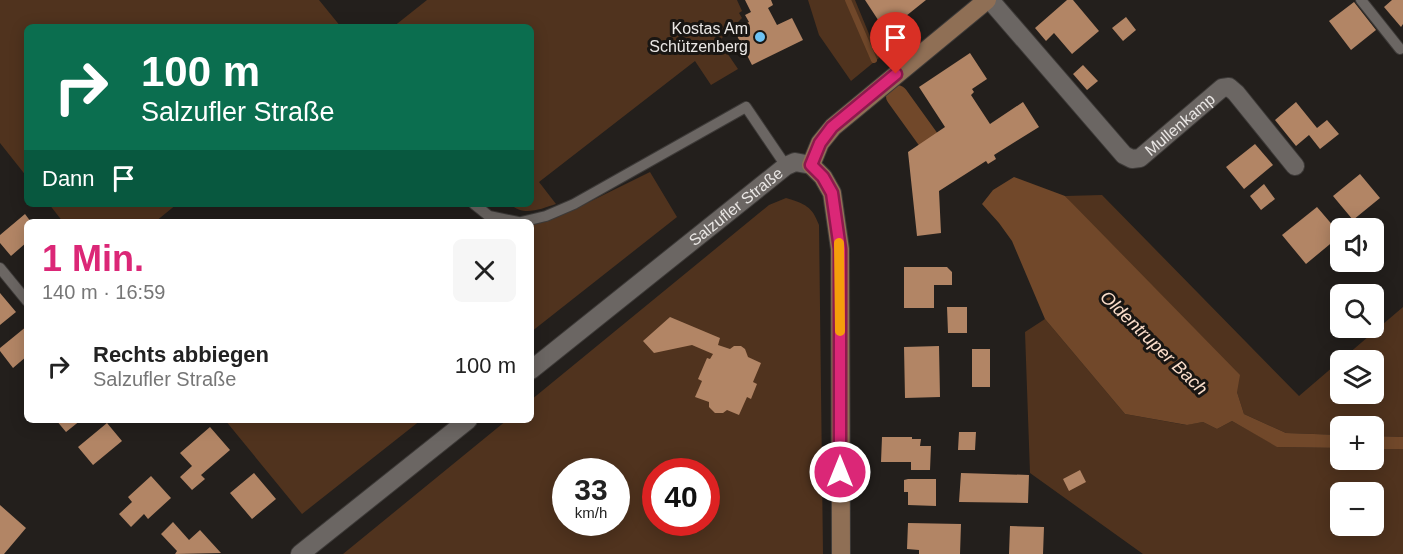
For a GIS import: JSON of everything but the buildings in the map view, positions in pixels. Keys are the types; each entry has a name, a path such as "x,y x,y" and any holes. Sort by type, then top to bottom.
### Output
{"street":[{"path":"841,554 840,249 832,193 823,177 811,165 820,143 832,127 988,0"},
{"name":"Mullenkamp","path":"988,0 1124,155 1132,159 1140,158 1222,88 1229,87 1295,166"},
{"name":"Salzufler Straße","path":"534,368 786,166 795,162 811,165"},
{"path":"300,554 464,423"}],"lane":[{"path":"1361,0 1400,49"},
{"path":"532,219 574,204 746,107 786,166"},
{"path":"478,207 489,216 504,219"},
{"path":"0,268 24,297"}],"shaded area":[{"path":"0,0 319,0 339,24 24,24 24,173 0,143"},
{"path":"427,0 737,0 742,11 739,13 742,18 719,41 738,69 711,85 695,61 539,182 556,204 532,211 514,207 534,207 534,24 397,24"},
{"path":"808,0 855,0 879,58 851,81 819,35"},
{"path":"650,172 677,217 534,330 534,224 575,209"},
{"path":"1102,195 1299,396 1330,369 1330,404 1384,404 1384,350 1353,350 1367,338 1384,338 1384,323 1403,307 1403,437 1384,436 1384,416 1330,416 1330,435 1286,433 1244,414 1237,392 1065,196"},
{"path":"786,198 807,207 814,214 819,225 823,554 343,554 503,423 534,423 534,398 769,205"},
{"path":"51,207 173,207 159,219 61,219"},
{"path":"1045,319 1125,414 1186,425 1203,422 1217,429 1232,421 1278,447 1330,448 1330,470 1384,470 1384,449 1403,449 1403,554 1143,554 1030,473 1025,332"},
{"path":"227,423 417,423 302,514"}],"water":[{"path":"1014,177 1065,196 1240,375 1237,392 1244,414 1286,433 1330,435 1330,448 1277,447 1232,421 1217,429 1203,422 1187,425 1125,414 1045,319 1012,241 982,204 993,190"},
{"path":"1384,436 1403,437 1403,449 1384,449"}],"waterway":[{"name":"Oldentruper Bach","path":"848,0 874,60"},
{"name":"Oldentruper Bach","path":"897,96 928,139"}],"slow traffic":[{"path":"839,243 840,331"}],"place":[{"name":"Kostas Am Schützenberg","path":"760,37"}],"route":[{"path":"840,472 840,249 832,193 823,177 811,165 820,143 832,127 896,74"}]}
